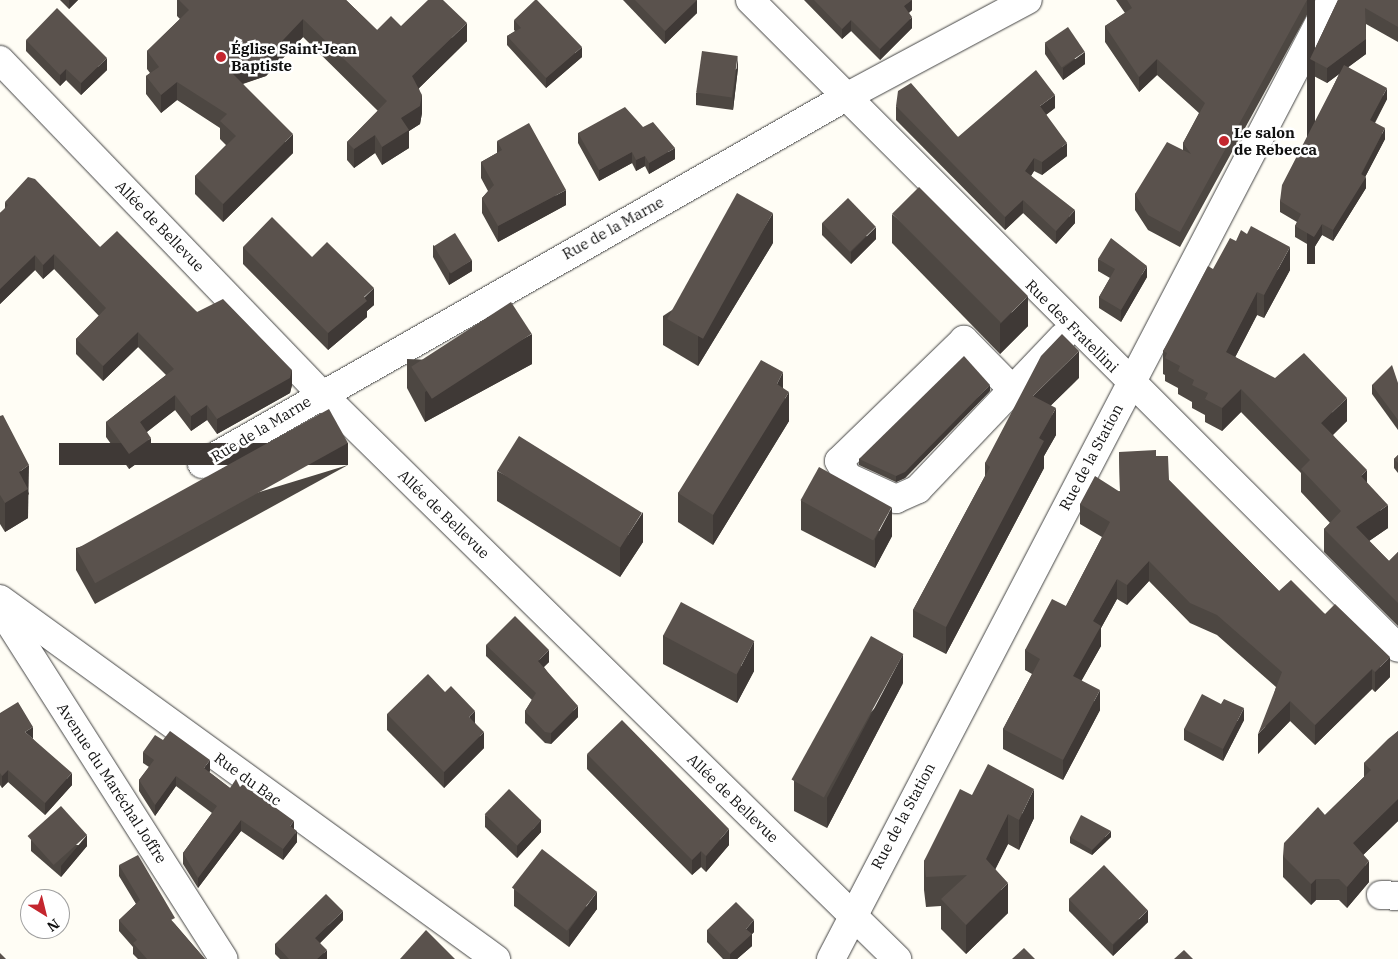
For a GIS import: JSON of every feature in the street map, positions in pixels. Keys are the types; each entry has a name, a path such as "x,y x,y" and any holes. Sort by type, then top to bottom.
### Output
{"street":[{"name":"Rue des Fratellini","path":"750,0 1073,327 1398,648"},
{"name":"Rue de la Marne","path":"202,464 321,393 846,97 1028,0"},
{"name":"Rue de la Station","path":"852,915 1331,0"},
{"name":"Allée de Bellevue","path":"0,60 321,393 897,959"},
{"path":"1012,389 964,340 839,462 848,477 896,499 924,483 1073,327"},
{"name":"Rue du Bac","path":"0,599 496,959"},
{"name":"Avenue du Maréchal Joffre","path":"0,608 224,959"},
{"path":"831,959 852,915"}],"building":[{"path":"179,0 346,0 377,30 391,16 401,26 428,0 443,0 467,23 412,76 422,95 420,106 401,118 409,130 382,147 375,135 354,149 347,142 387,101 303,19 266,58 229,70 293,134 223,204 195,176 236,136 220,121 227,114 177,82 161,95 146,76 159,67 147,51 189,10"},
{"path":"535,0 582,47 546,78 507,36 521,28 514,20"},
{"path":"635,0 697,0 665,31"},
{"path":"814,0 912,0 904,6 912,17 880,49 851,20 842,29"},
{"path":"1127,0 1307,0 1180,232 1148,215 1135,194 1167,142 1191,154 1183,143 1205,103 1157,59 1139,77 1105,26 1132,8"},
{"path":"1338,0 1398,0 1398,27 1365,8 1366,39 1327,68 1310,59"},
{"path":"57,8 107,58 81,83 66,69 60,75 26,40"},
{"path":"1068,27 1085,52 1062,68 1045,43"},
{"path":"702,51 738,56 732,98 696,93"},
{"path":"1344,65 1387,88 1370,120 1385,128 1361,174 1366,177 1333,230 1322,224 1314,237 1295,226 1301,214 1280,201 1282,185"},
{"path":"1036,70 1055,95 1040,106 1067,143 1042,162 1034,158 1025,171 1075,210 1056,231 1023,200 1005,217 896,106 898,91 911,83 958,137"},
{"path":"625,107 643,127 653,122 675,148 649,163 645,156 636,160 632,152 599,170 578,133"},
{"path":"529,123 566,190 498,226 482,198 494,185 481,162 502,150 497,141"},
{"path":"28,177 35,179 100,247 117,231 197,312 223,299 292,370 290,378 217,419 207,405 191,416 175,395 140,422 151,438 129,454 106,422 174,369 138,332 103,366 76,339 106,308 54,254 43,265 35,255 0,289 0,213 8,205 5,202"},
{"path":"919,187 1028,296 1001,323 892,214"},
{"path":"737,193 773,213 703,339 667,319"},
{"path":"848,198 876,227 850,252 822,223"},
{"path":"272,217 312,257 327,242 374,288 364,297 367,301 328,333 243,247"},
{"path":"1251,226 1290,247 1264,295 1257,292 1226,352 1275,378 1304,353 1347,398 1321,423 1367,470 1361,476 1388,505 1356,527 1389,561 1398,552 1398,603 1324,529 1341,511 1301,469 1310,460 1241,389 1222,408 1205,399 1208,393 1192,385 1194,380 1178,371 1180,366 1165,358 1167,353 1163,351 1208,266 1213,269 1230,238 1236,241 1241,230 1247,234"},
{"path":"455,233 472,260 451,273 434,246"},
{"path":"1111,238 1147,266 1121,310 1099,297 1115,269 1098,259"},
{"path":"511,302 532,334 432,399 411,367"},
{"path":"1062,334 1079,351 1033,396 1056,408 1039,438 1044,441 946,627 913,610 990,467 985,463 1041,356"},
{"path":"964,356 990,385 905,472 896,476 859,459"},
{"path":"761,360 783,372 777,384 789,392 713,515 678,493"},
{"path":"1392,365 1398,383 1398,420 1372,385"},
{"path":"329,409 348,443 95,583 76,549"},
{"path":"3,415 29,465 19,472 28,489 5,503 0,495 0,416"},
{"path":"519,436 642,513 620,548 497,471"},
{"path":"1156,450 1156,456 1168,456 1169,480 1279,591 1291,580 1325,614 1335,604 1390,657 1375,672 1372,669 1315,725 1290,701 1258,734 1282,672 1217,615 1190,603 1149,561 1127,585 1117,579 1093,621 1101,626 1073,676 1100,690 1063,760 1003,729 1040,659 1025,650 1052,599 1066,606 1110,522 1080,504 1095,476 1120,492 1119,452"},
{"path":"1398,455 1398,463 1394,459"},
{"path":"819,467 892,507 873,540 801,500"},
{"path":"681,602 754,641 736,675 663,636"},
{"path":"515,616 549,650 538,661 578,706 551,733 545,732 525,711 536,693 486,645"},
{"path":"871,636 903,654 824,797 791,779"},
{"path":"428,674 445,692 451,686 475,711 469,717 484,732 444,772 387,714"},
{"path":"1202,694 1221,704 1224,699 1244,708 1223,749 1184,729"},
{"path":"18,702 33,727 25,732 72,773 45,803 8,770 2,776 0,773 0,713"},
{"path":"622,720 729,829 706,856 701,851 692,860 587,754"},
{"path":"170,731 210,760 204,768 230,788 236,779 240,787 243,784 294,821 290,826 297,831 283,849 241,820 198,878 183,853 217,806 176,776 155,805 139,780 154,760 143,752 155,735 163,740"},
{"path":"1398,731 1398,799 1353,843 1369,861 1347,887 1339,879 1316,879 1311,884 1283,856 1284,843 1318,807 1325,815 1371,770 1364,763"},
{"path":"988,764 1034,789 1019,820 1008,814 986,859 1008,883 966,925 941,899 967,875 926,877 924,861 960,789 972,795"},
{"path":"509,789 541,820 517,845 485,814"},
{"path":"61,806 87,835 54,865 28,836"},
{"path":"1081,815 1111,831 1092,850 1070,837"},
{"path":"542,849 597,892 567,931 512,888"},
{"path":"138,855 175,918 171,920 205,959 147,959 133,943 137,940 119,920 140,900 119,865"},
{"path":"1104,865 1148,910 1113,944 1069,899"},
{"path":"326,894 343,911 315,938 327,950 317,959 289,959 275,944"},
{"path":"736,902 754,920 746,929 752,934 730,954 707,930"},
{"path":"426,930 455,959 400,959"},
{"path":"1024,948 1035,959 1012,959"},
{"path":"1184,950 1193,959 1174,959"},
{"path":"0,953 6,959 0,959"}],"place":[{"name":"Église Saint-Jean Baptiste","path":"221,57"},
{"name":"Le salon de Rebecca","path":"1224,141"}]}
